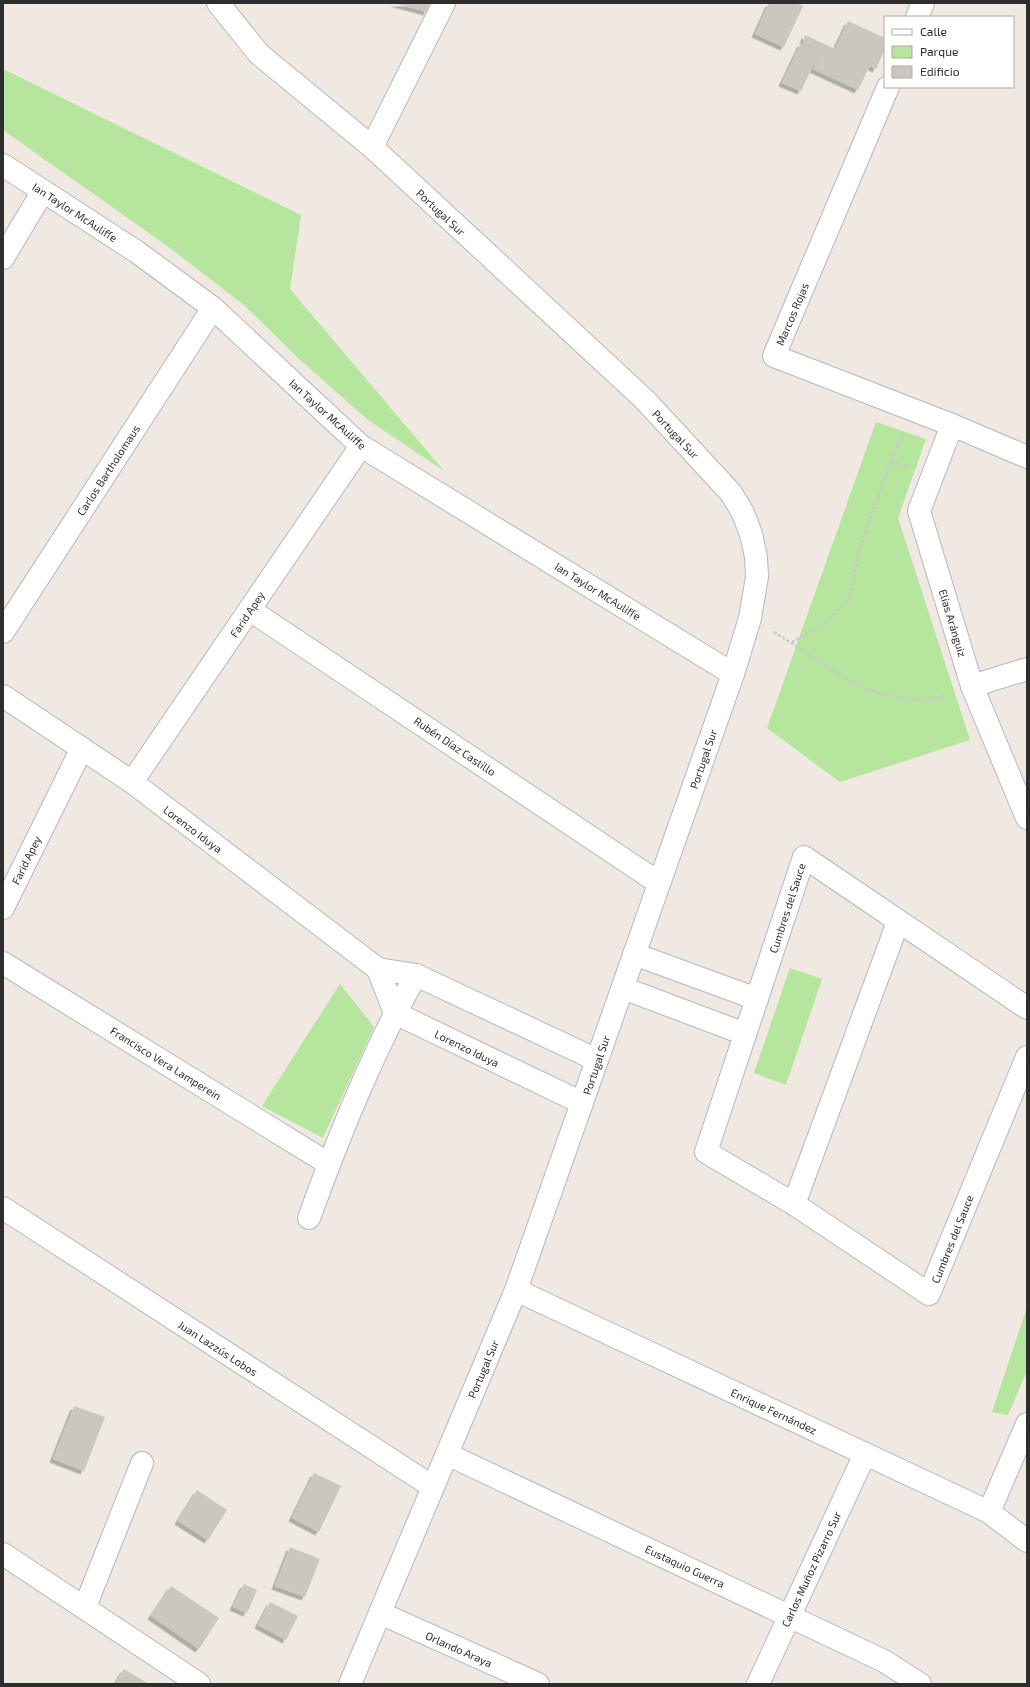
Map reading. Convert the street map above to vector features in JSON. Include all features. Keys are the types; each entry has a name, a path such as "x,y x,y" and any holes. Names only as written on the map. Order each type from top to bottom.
{"street":[{"name":"Portugal Sur","path":"218,3 259,54 372,148 645,400 731,494 743,514 751,534 756,557 757,577 750,618 733,674 516,1290 350,1684"},
{"path":"372,148 444,3"},
{"path":"917,16 923,3"},
{"name":"Marcos Rojas","path":"888,88 774,356 952,425 1027,457"},
{"name":"Ian Taylor McAuliffe","path":"3,165 137,252 213,308 361,446 733,674"},
{"path":"3,258 43,191"},
{"name":"Carlos Bartholomaus","path":"3,632 213,308"},
{"name":"Elías Aránguiz","path":"952,425 919,511 972,686 1027,818"},
{"name":"Farid Apey","path":"132,782 361,446"},
{"name":"Rubén Díaz Castillo","path":"250,610 659,883"},
{"path":"972,686 1027,669"},
{"name":"Lorenzo Iduya","path":"3,696 132,782 378,969 416,975 597,1060"},
{"name":"Farid Apey","path":"3,908 82,748"},
{"name":"Cumbres del Sauce","path":"1027,1008 804,857 706,1152 794,1204 930,1294 1027,1057"},
{"path":"794,1204 898,922"},
{"path":"634,954 757,999"},
{"name":"Francisco Vera Lamperein","path":"3,963 329,1164"},
{"path":"378,969 394,1013"},
{"path":"309,1218 329,1164 394,1013 416,975"},
{"path":"623,988 745,1034"},
{"name":"Lorenzo Iduya","path":"394,1013 582,1103"},
{"name":"Juan Lazzús Lobos","path":"3,1208 433,1488"},
{"name":"Enrique Fernández","path":"516,1290 989,1512 1027,1541"},
{"path":"989,1512 1027,1424"},
{"name":"Eustaquio Guerra","path":"447,1454 789,1615 884,1662 920,1684"},
{"name":"Carlos Muñoz Pizarro Sur","path":"758,1684 865,1454"},
{"path":"85,1607 142,1463"},
{"path":"3,1554 199,1684"},
{"name":"Orlando Araya","path":"380,1613 538,1684"}],"path":[{"path":"792,642 824,624 850,597 860,550 891,462 934,472"},
{"path":"750,618 792,642 862,688 900,698 924,700 939,698 972,686"}],"green space":[{"path":"3,69 301,215 290,289 444,471 368,420 299,359 244,305 170,248 3,130"},
{"path":"876,422 926,439 898,518 970,740 840,782 767,728"},
{"path":"790,968 822,979 786,1085 754,1073"},
{"path":"340,984 374,1027 323,1138 262,1106"},
{"path":"1027,1307 1027,1371 1008,1415 992,1412"}],"building":[{"path":"394,3 429,3 427,12"},
{"path":"769,3 796,3 803,6 784,47 755,34"},
{"path":"848,21 884,38 884,51 876,69 870,66 858,90 813,69 821,51 803,42 805,35 835,49"},
{"path":"801,43 820,51 801,91 782,83"},
{"path":"74,1406 105,1417 84,1471 53,1459"},
{"path":"314,1473 341,1486 319,1532 292,1518"},
{"path":"197,1490 227,1510 208,1540 178,1521"},
{"path":"290,1547 320,1559 305,1597 275,1586"},
{"path":"244,1584 257,1590 247,1613 233,1607"},
{"path":"171,1586 219,1618 199,1649 151,1616"},
{"path":"270,1602 298,1616 286,1640 258,1625"},
{"path":"124,1669 149,1684 115,1684"}]}
